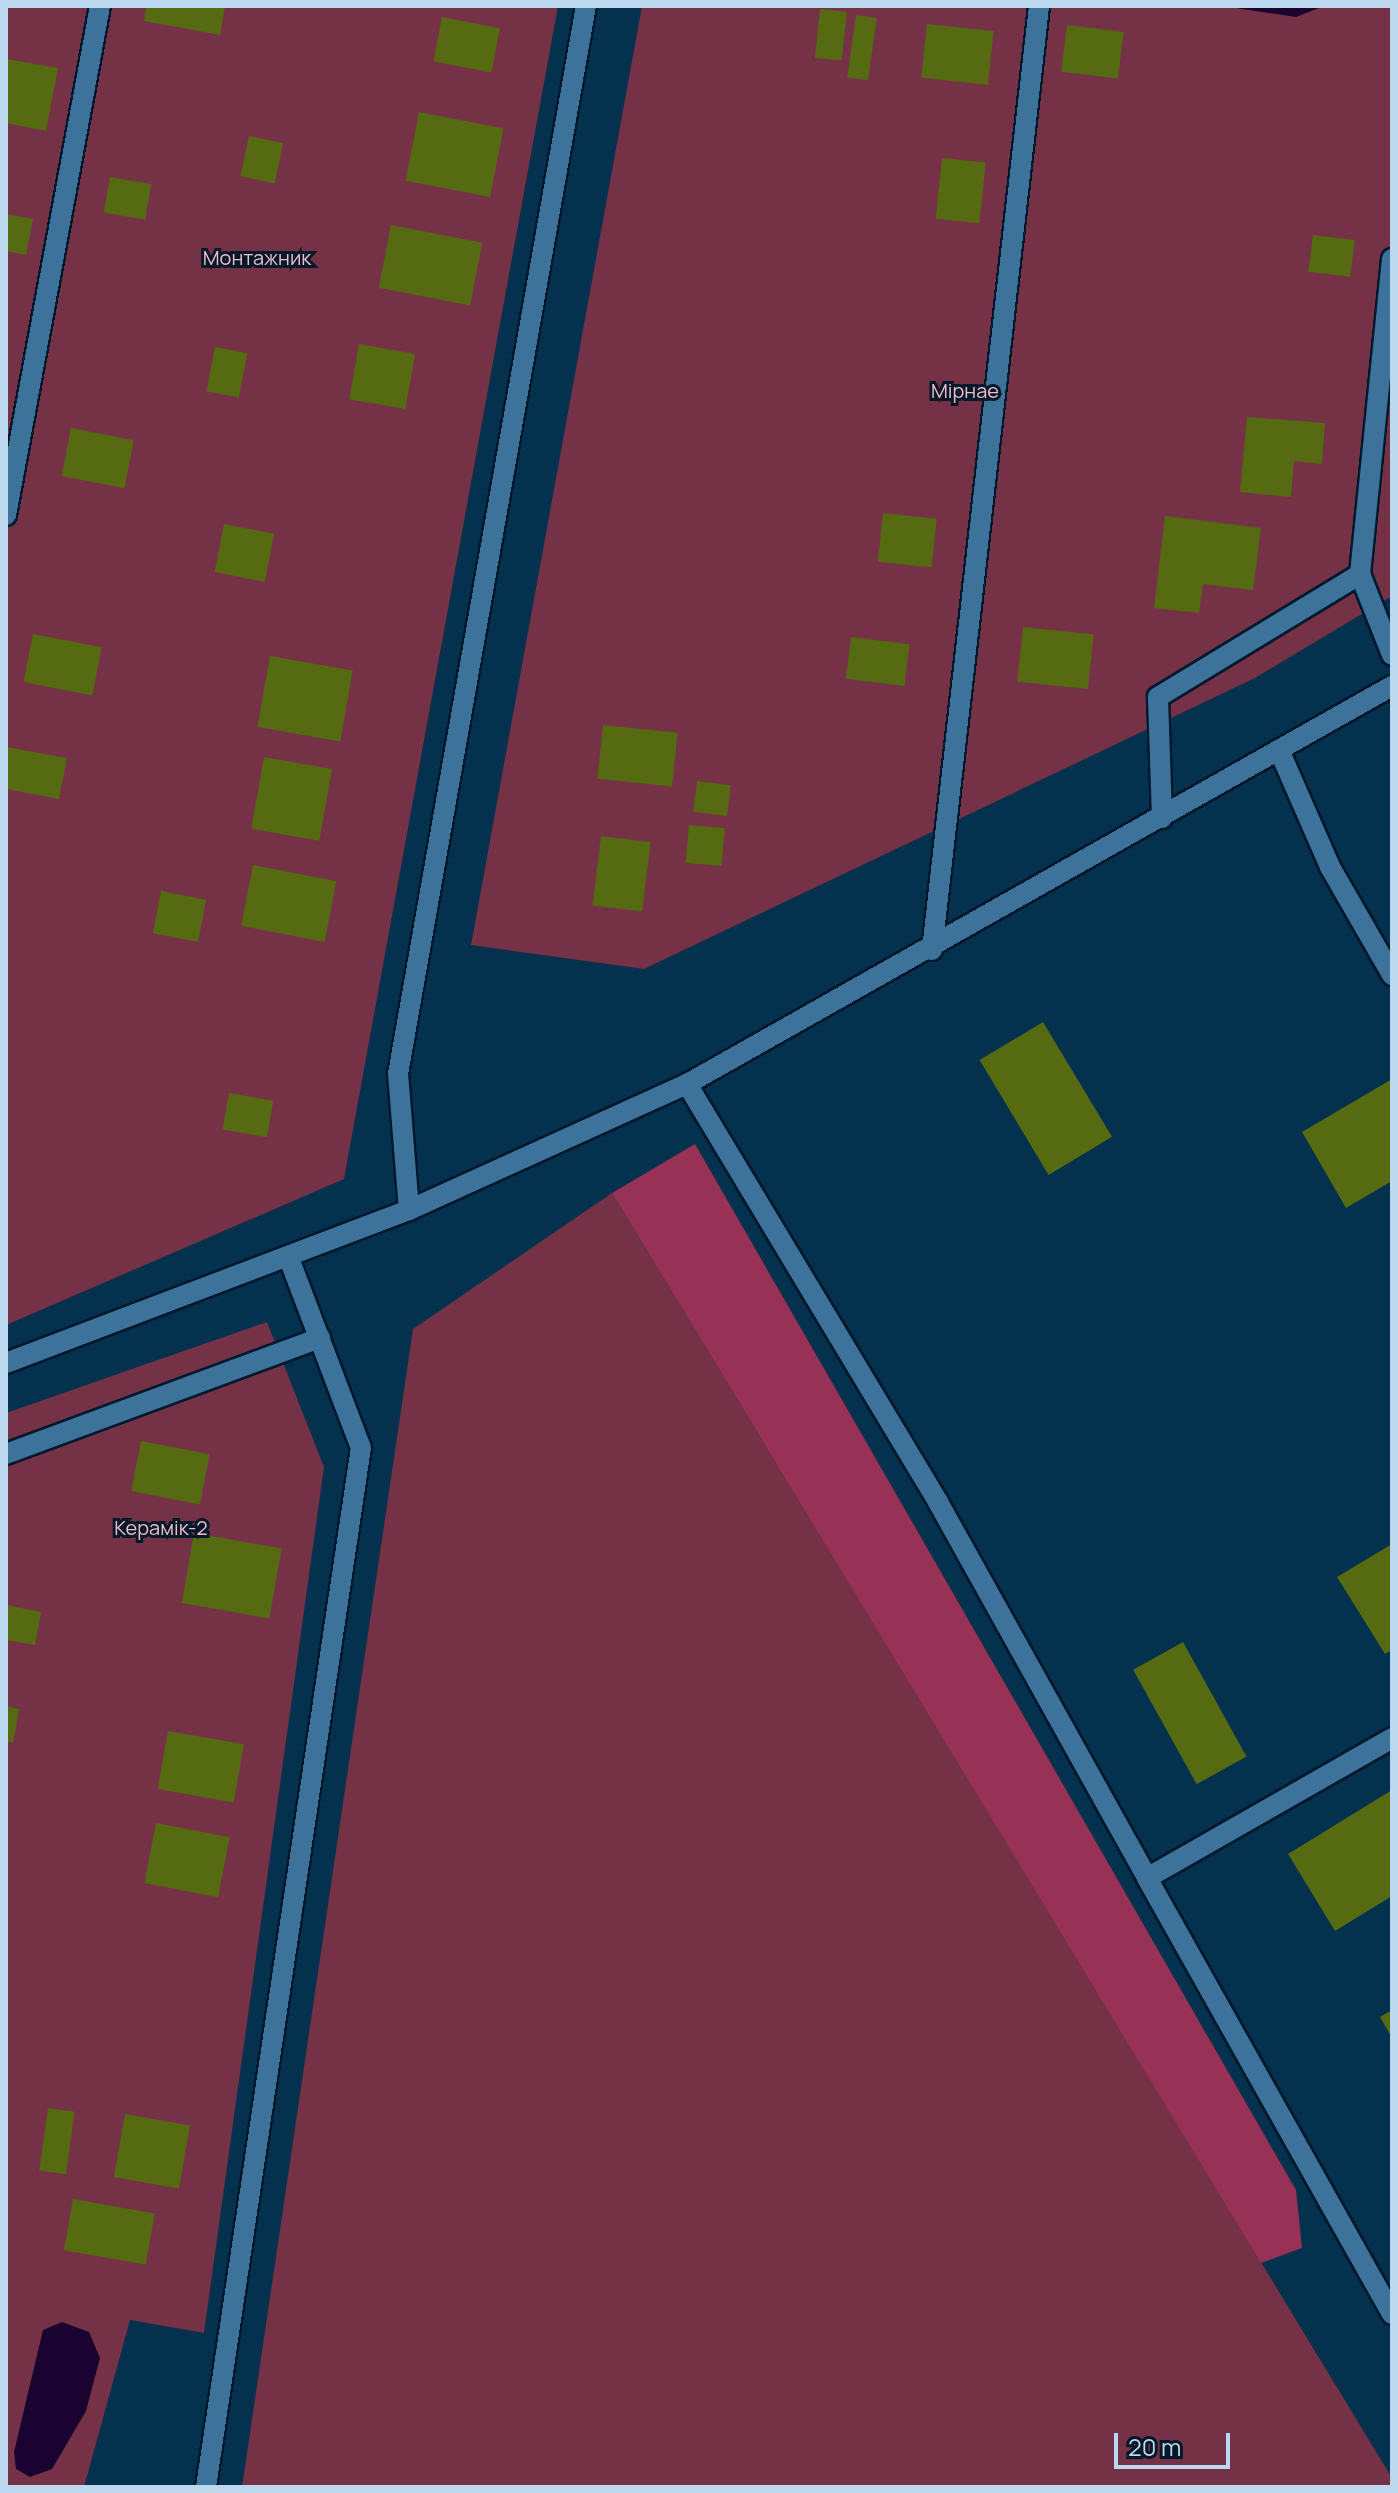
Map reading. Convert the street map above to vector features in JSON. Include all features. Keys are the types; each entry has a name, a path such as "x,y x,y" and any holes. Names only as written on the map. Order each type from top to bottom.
{"street":[{"path":"6,515 100,6"},
{"path":"409,1210 398,1074 586,6"},
{"path":"932,950 1039,6"},
{"path":"1392,259 1360,574 1392,655"},
{"path":"1162,818 1158,697 1360,574"},
{"path":"6,1363 409,1210 687,1084 932,950 1392,686"},
{"path":"1279,750 1330,867 1392,975"},
{"path":"687,1084 938,1502 1392,2314"},
{"path":"206,2487 361,1448 289,1258"},
{"path":"6,1454 320,1338"},
{"path":"1147,1878 1392,1738"}],"green space":[{"name":"Монтажник","path":"6,6 558,6 344,1179 6,1325"},
{"name":"Мірнае","path":"642,6 1392,6 1392,596 1255,678 644,969 471,945"},
{"path":"612,1193 1392,2478 1392,2487 242,2487 413,1329"},
{"name":"Керамік-2","path":"267,1322 324,1467 204,2333 130,2320 84,2487 6,2487 6,1413"}],"shaded area":[{"path":"1223,6 1324,6 1296,17"},
{"path":"695,1144 1296,2190 1302,2248 1261,2263 612,1193"},
{"path":"62,2322 89,2332 100,2358 86,2411 52,2469 30,2477 16,2469 14,2452 43,2330"}],"building":[{"path":"146,6 225,6 220,35 144,21"},
{"path":"820,9 847,12 842,61 815,58"},
{"path":"856,15 877,18 868,80 847,77"},
{"path":"442,17 500,28 491,72 433,61"},
{"path":"927,24 994,31 988,85 921,78"},
{"path":"1067,25 1124,32 1118,79 1061,72"},
{"path":"6,59 58,68 46,131 6,123"},
{"path":"419,112 503,128 490,197 406,181"},
{"path":"249,136 283,143 275,183 240,176"},
{"path":"942,158 986,163 979,223 936,219"},
{"path":"110,177 151,184 145,220 104,212"},
{"path":"6,214 33,219 26,255 6,251"},
{"path":"391,225 482,243 470,306 379,288"},
{"path":"1313,235 1355,240 1350,277 1308,272"},
{"path":"359,344 415,354 405,409 349,399"},
{"path":"215,347 247,353 239,397 206,391"},
{"path":"1247,417 1325,423 1322,464 1294,461 1291,497 1240,492"},
{"path":"71,428 134,440 124,488 62,476"},
{"path":"883,513 937,519 932,567 878,562"},
{"path":"1165,516 1261,528 1253,590 1203,584 1199,613 1154,608"},
{"path":"224,524 274,534 265,582 215,572"},
{"path":"1023,627 1094,634 1088,689 1017,682"},
{"path":"33,634 102,647 92,695 24,682"},
{"path":"851,637 910,644 904,686 846,679"},
{"path":"270,656 353,671 340,741 257,727"},
{"path":"603,725 678,733 672,787 597,779"},
{"path":"6,747 67,758 59,799 6,789"},
{"path":"264,757 332,769 319,841 251,829"},
{"path":"697,781 731,785 727,816 693,812"},
{"path":"689,825 725,828 722,866 686,863"},
{"path":"601,836 651,842 642,912 592,905"},
{"path":"253,865 336,881 325,942 241,926"},
{"path":"161,891 206,900 198,942 153,933"},
{"path":"1043,1022 1112,1137 1049,1175 980,1060"},
{"path":"1392,1079 1392,1181 1346,1208 1302,1132"},
{"path":"229,1093 273,1101 267,1137 223,1129"},
{"path":"141,1441 210,1454 200,1504 131,1491"},
{"path":"194,1533 282,1548 269,1618 182,1603"},
{"path":"1392,1544 1392,1650 1385,1654 1337,1577"},
{"path":"6,1605 41,1612 35,1645 6,1640"},
{"path":"1183,1642 1247,1757 1197,1784 1133,1670"},
{"path":"6,1706 19,1709 13,1743 6,1741"},
{"path":"168,1731 244,1744 234,1802 158,1789"},
{"path":"1392,1790 1392,1896 1335,1931 1288,1854"},
{"path":"156,1823 230,1837 218,1897 144,1883"},
{"path":"1392,2010 1392,2038 1380,2017"},
{"path":"48,2108 75,2112 66,2174 39,2170"},
{"path":"125,2114 190,2125 179,2188 114,2177"},
{"path":"73,2199 155,2213 146,2265 64,2250"}]}
